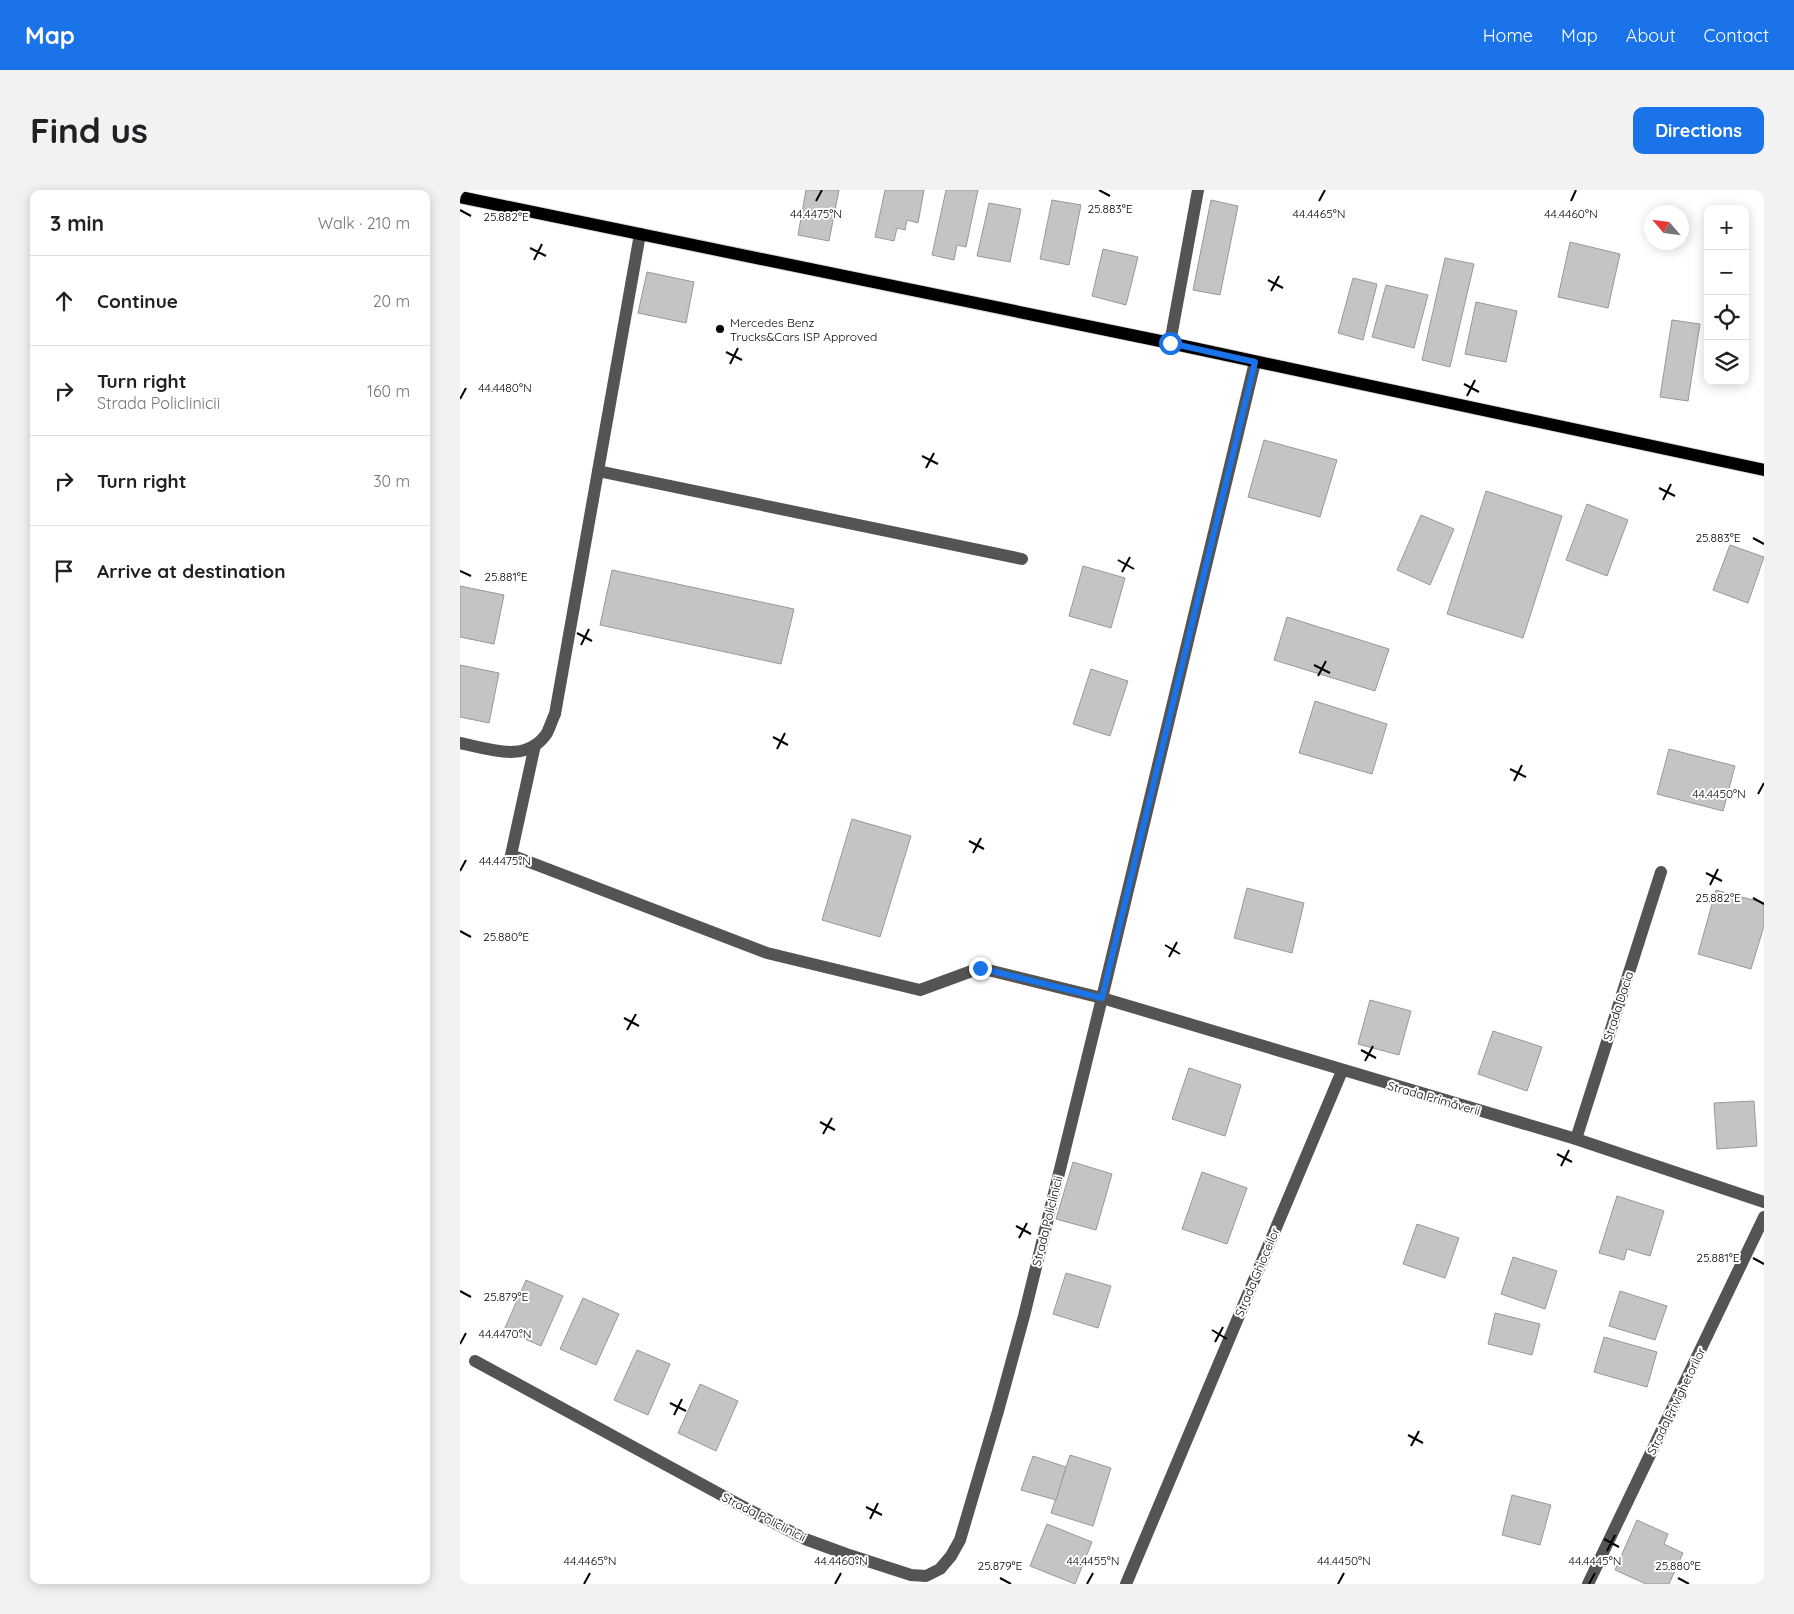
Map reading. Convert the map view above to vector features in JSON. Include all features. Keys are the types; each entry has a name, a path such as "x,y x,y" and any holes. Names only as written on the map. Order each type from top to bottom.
{"main road":[{"path":"460,197 1170,343 1764,470"}],"street":[{"path":"1170,343 1198,190"},
{"path":"460,744 509,753 521,752 535,745 547,733 554,714 640,234"},
{"name":"Strada Policlinicii","path":"475,1361 805,1539 911,1575 926,1576 940,1569 951,1556 960,1540 1024,1316 1255,362"},
{"path":"598,471 1022,559"},
{"name":"Strada Primăverii","path":"535,745 511,855 767,953 920,990 980,968 1102,998 1342,1071 1576,1139 1764,1202"},
{"name":"Strada Dacia","path":"1576,1139 1661,872"},
{"name":"Strada Ghioceilor","path":"1126,1584 1342,1071"},
{"name":"Strada Privighetorilor","path":"1588,1584 1764,1217"}],"building":[{"path":"806,190 839,190 829,241 798,235"},
{"path":"885,190 924,190 918,223 907,220 905,230 897,228 894,241 875,237"},
{"path":"946,190 978,190 966,247 957,245 954,260 932,255"},
{"path":"1052,200 1081,205 1069,265 1040,259"},
{"path":"1211,200 1238,206 1220,295 1193,290"},
{"path":"989,203 1021,209 1010,262 977,256"},
{"path":"1570,242 1620,254 1608,308 1558,297"},
{"path":"1103,249 1138,257 1126,305 1092,296"},
{"path":"1445,258 1474,264 1450,367 1422,360"},
{"path":"647,272 694,282 686,323 638,313"},
{"path":"1353,278 1377,284 1363,340 1338,333"},
{"path":"1386,285 1428,295 1414,348 1372,337"},
{"path":"1476,302 1517,311 1506,362 1465,354"},
{"path":"1672,320 1700,324 1688,401 1660,397"},
{"path":"1264,440 1337,460 1320,517 1248,497"},
{"path":"1486,491 1562,516 1523,638 1447,614"},
{"path":"1587,504 1628,520 1607,576 1566,560"},
{"path":"1421,515 1454,529 1430,585 1397,570"},
{"path":"1730,545 1764,557 1748,603 1713,590"},
{"path":"1083,566 1125,578 1111,628 1069,616"},
{"path":"612,570 794,609 781,664 600,625"},
{"path":"460,586 504,595 494,644 460,637"},
{"path":"1287,617 1389,649 1375,691 1274,660"},
{"path":"460,665 499,673 489,723 460,717"},
{"path":"1091,669 1128,681 1110,736 1073,724"},
{"path":"1315,701 1387,724 1372,774 1299,753"},
{"path":"1669,749 1735,766 1723,811 1657,794"},
{"path":"852,819 911,836 880,937 822,920"},
{"path":"1247,888 1304,903 1292,953 1234,938"},
{"path":"1716,890 1764,903 1764,926 1751,969 1698,954"},
{"path":"1370,1000 1411,1011 1399,1055 1358,1044"},
{"path":"1493,1031 1542,1047 1527,1091 1478,1074"},
{"path":"1189,1068 1241,1085 1225,1136 1172,1119"},
{"path":"1754,1101 1757,1146 1717,1149 1714,1103"},
{"path":"1073,1162 1112,1174 1096,1230 1056,1219"},
{"path":"1202,1172 1247,1188 1227,1244 1182,1229"},
{"path":"1617,1196 1664,1211 1650,1256 1627,1249 1624,1260 1599,1253"},
{"path":"1417,1224 1459,1238 1445,1278 1403,1264"},
{"path":"1513,1257 1557,1271 1545,1309 1501,1294"},
{"path":"1066,1273 1111,1286 1098,1328 1053,1314"},
{"path":"526,1280 563,1296 541,1346 504,1330"},
{"path":"1620,1291 1667,1306 1655,1340 1609,1326"},
{"path":"583,1298 619,1314 596,1365 560,1349"},
{"path":"1495,1313 1540,1324 1532,1355 1488,1344"},
{"path":"1604,1337 1657,1352 1647,1387 1594,1372"},
{"path":"637,1350 670,1364 648,1415 614,1400"},
{"path":"700,1384 738,1401 716,1451 678,1433"},
{"path":"1070,1455 1111,1468 1093,1526 1051,1513"},
{"path":"1033,1456 1066,1467 1056,1500 1021,1490"},
{"path":"1512,1495 1551,1505 1540,1545 1502,1535"},
{"path":"1637,1520 1668,1534 1664,1544 1683,1553 1669,1584 1646,1584 1615,1570"},
{"path":"1047,1524 1092,1542 1075,1584 1030,1566"}],"place":[{"name":"Mercedes Benz Trucks&Cars ISP Approved","path":"720,329"}],"route":[{"path":"980,968 1102,998 1255,362 1170,343"}]}
